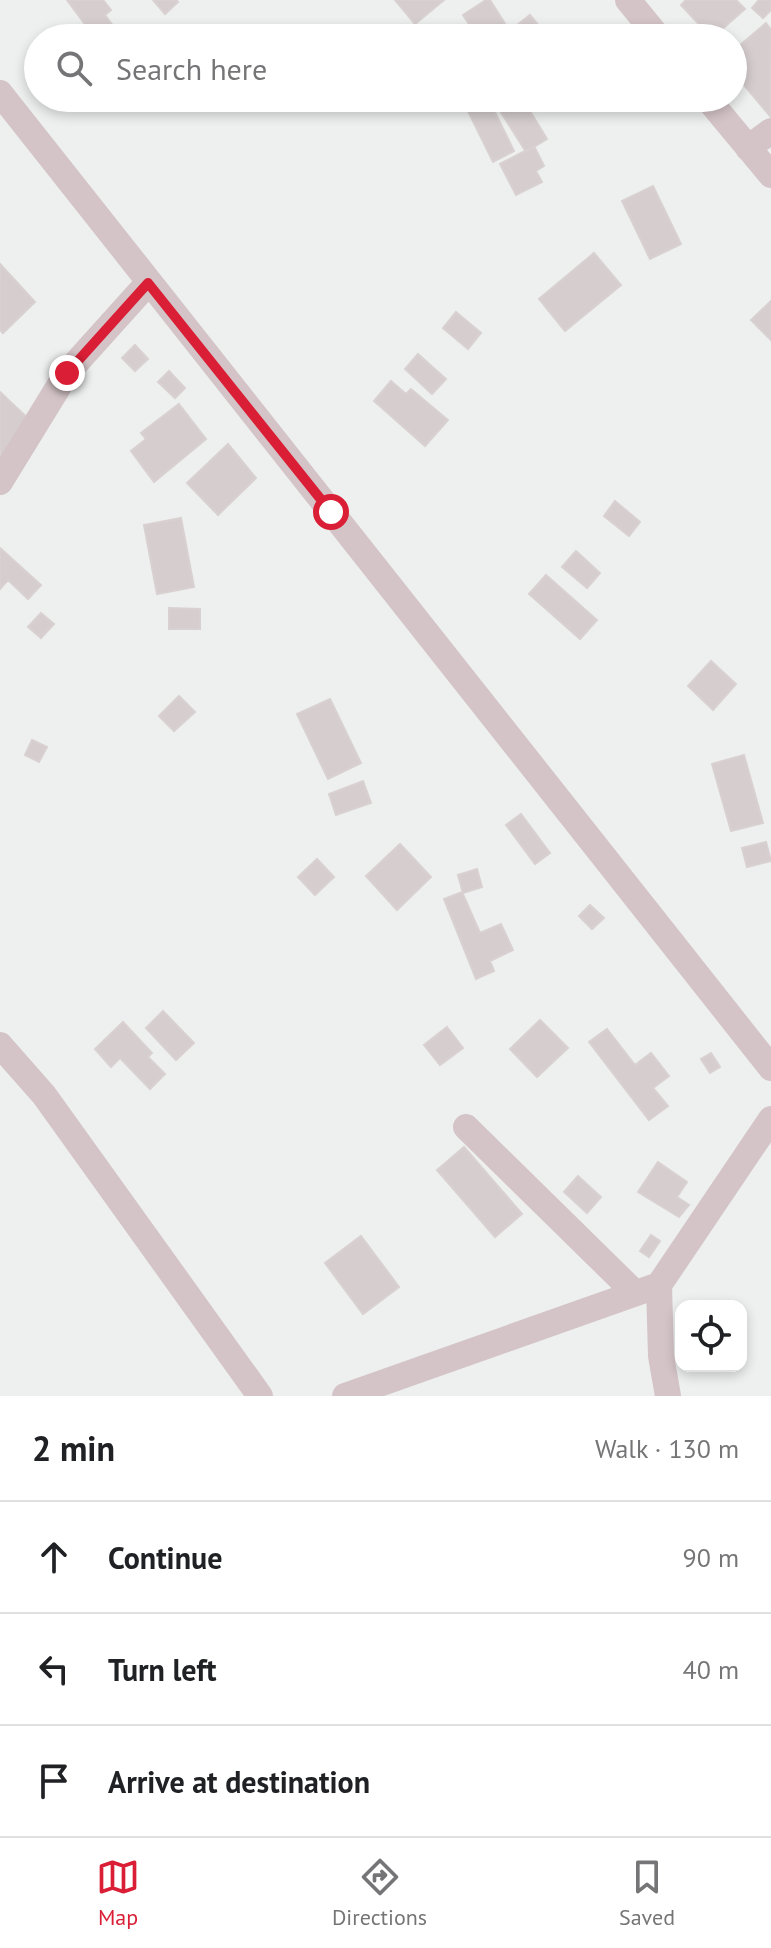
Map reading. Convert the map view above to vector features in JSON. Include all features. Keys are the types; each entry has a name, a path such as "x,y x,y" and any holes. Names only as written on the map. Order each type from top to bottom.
{"street":[{"path":"628,0 648,24"},
{"path":"0,93 771,1068"},
{"path":"718,112 771,175"},
{"path":"748,148 771,131"},
{"path":"0,482 67,373 148,283"},
{"path":"0,1045 44,1095 260,1396"},
{"path":"668,1396 661,1356 659,1285 771,1119"},
{"path":"466,1127 633,1291"},
{"path":"345,1396 633,1291 659,1285"}],"building":[{"path":"67,0 103,0 111,10 105,15 112,24 85,24"},
{"path":"153,0 176,0 178,2 165,14"},
{"path":"395,0 444,0 415,24"},
{"path":"490,0 505,24 469,24 463,15"},
{"path":"686,0 736,0 745,9 728,24 699,24 681,5"},
{"path":"759,0 771,0 771,10 763,18 752,8"},
{"path":"530,15 538,24 519,24"},
{"path":"766,23 771,30 770,116 747,89 747,39"},
{"path":"468,112 495,112 514,151 493,162"},
{"path":"501,112 531,112 547,139 526,152"},
{"path":"534,146 544,166 536,171 542,182 516,195 500,164"},
{"path":"653,186 681,244 650,259 622,201"},
{"path":"594,253 621,285 565,331 539,299"},
{"path":"0,264 35,302 3,333 0,330"},
{"path":"771,301 771,340 751,320"},
{"path":"456,312 481,333 468,349 443,328"},
{"path":"135,345 148,359 135,371 122,358"},
{"path":"418,354 446,379 432,394 405,369"},
{"path":"169,371 185,388 175,398 158,382"},
{"path":"391,381 406,394 411,389 448,420 425,446 374,401"},
{"path":"0,392 33,423 0,458"},
{"path":"179,404 206,439 154,482 131,451 146,439 141,433"},
{"path":"228,444 256,478 218,515 187,483"},
{"path":"615,501 640,522 629,536 604,516"},
{"path":"181,518 194,587 157,594 144,525"},
{"path":"0,548 41,585 28,599 8,580 0,589"},
{"path":"576,551 600,573 587,588 562,567"},
{"path":"546,575 597,620 580,639 529,594"},
{"path":"169,608 200,609 200,629 169,629"},
{"path":"41,613 54,624 41,638 28,627"},
{"path":"711,661 736,684 713,710 688,686"},
{"path":"179,696 195,712 174,731 159,716"},
{"path":"330,699 361,763 328,779 297,714"},
{"path":"32,740 47,747 39,762 25,755"},
{"path":"744,755 763,823 731,831 712,764"},
{"path":"363,781 371,803 336,815 329,794"},
{"path":"521,814 550,853 535,864 506,825"},
{"path":"766,842 771,861 747,867 742,848"},
{"path":"400,844 431,877 397,910 366,876"},
{"path":"317,859 334,877 315,895 298,877"},
{"path":"477,869 482,887 463,893 458,875"},
{"path":"462,892 480,933 501,924 513,950 490,961 494,971 476,979 444,899"},
{"path":"590,905 604,918 592,929 579,916"},
{"path":"163,1011 194,1043 176,1060 146,1028"},
{"path":"540,1020 568,1048 537,1077 510,1049"},
{"path":"123,1022 152,1053 148,1057 165,1074 150,1089 120,1058 111,1067 95,1049"},
{"path":"447,1027 463,1048 440,1065 424,1045"},
{"path":"607,1029 635,1065 651,1053 669,1076 653,1088 668,1106 649,1120 589,1042"},
{"path":"711,1053 720,1067 710,1073 701,1059"},
{"path":"464,1147 522,1214 495,1237 437,1170"},
{"path":"658,1162 687,1182 677,1197 689,1205 679,1217 638,1192"},
{"path":"578,1176 601,1197 587,1213 564,1192"},
{"path":"651,1235 660,1241 649,1257 640,1251"},
{"path":"361,1236 399,1287 363,1314 325,1263"}],"route":[{"path":"67,373 148,283 331,512"}]}
